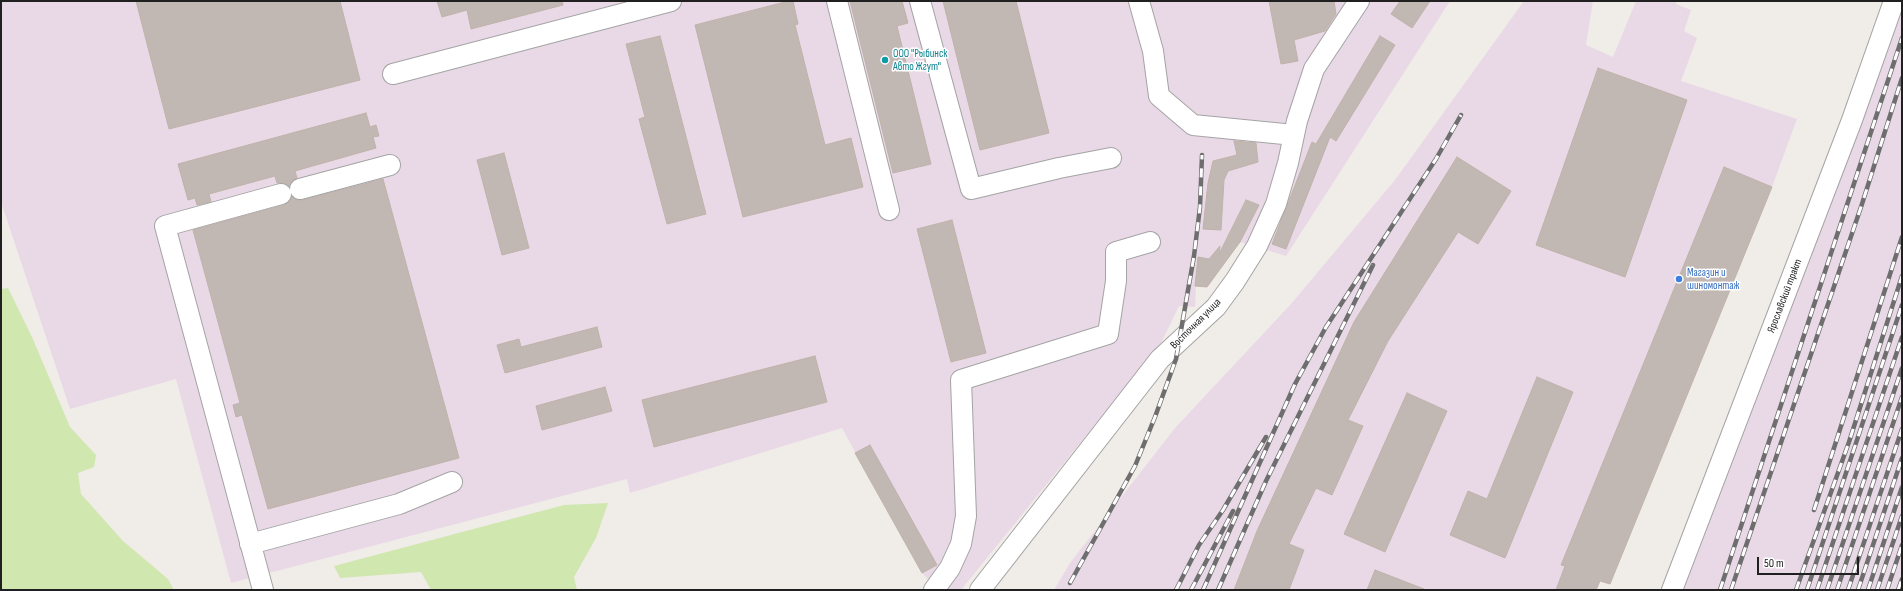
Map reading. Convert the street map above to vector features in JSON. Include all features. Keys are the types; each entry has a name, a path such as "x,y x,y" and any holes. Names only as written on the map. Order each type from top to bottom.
{"street":[{"path":"393,74 671,1"},
{"path":"837,1 889,210"},
{"path":"920,1 971,189 1060,168 1111,158"},
{"path":"1139,1 1153,51 1160,96 1193,125 1294,135"},
{"name":"Восточная улица","path":"980,590 1160,359 1216,307 1235,281 1257,246 1276,204 1288,164 1294,135 1314,69 1359,1"},
{"name":"Ярославский тракт","path":"1672,590 1847,135 1894,1"},
{"path":"300,189 390,165"},
{"path":"263,590 165,226 281,194"},
{"path":"934,590 950,568 961,544 966,516 961,380 1108,334 1116,281 1116,252 1150,242"},
{"path":"250,544 399,504 452,482"}],"shaded area":[{"path":"1,1 1450,1 1286,256 1240,242 1207,287 1196,286 1195,307 1179,306 1161,343 961,590 938,590 922,573 842,428 630,493 627,479 231,583 176,379 70,409 1,202"},
{"path":"1524,1 1593,1 1586,45 1613,57 1636,1 1676,1 1676,4 1691,10 1684,31 1697,38 1681,81 1797,119 1772,187 1609,584 1600,581 1596,590 1054,590 1070,563 1175,428 1291,304 1395,180"},
{"path":"1902,1 1902,590 1681,590"}],"green space":[{"path":"8,288 32,337 70,427 96,455 94,467 78,473 81,494 123,541 168,579 174,590 1,590 1,289"},
{"path":"608,503 596,538 574,577 577,590 431,590 421,572 340,578 334,566 564,505"}],"building":[{"path":"136,1 340,1 360,80 169,129"},
{"path":"437,1 562,1 563,5 471,29 467,10 442,17"},
{"path":"793,1 798,24 795,25 825,145 851,138 863,187 743,217 695,25"},
{"name":"ООО \"Рыбинск Авто Жгут\"","path":"850,1 902,1 908,23 897,26 931,164 893,173"},
{"path":"943,1 1016,1 1049,133 980,150"},
{"path":"1269,1 1334,1 1336,14 1325,31 1294,40 1298,61 1281,64"},
{"path":"1400,1 1430,1 1412,28 1391,14"},
{"path":"660,36 706,214 667,224 639,119 645,117 626,44"},
{"path":"1380,36 1395,45 1336,141 1330,137 1286,249 1272,244 1312,142 1316,144"},
{"path":"1598,68 1687,100 1625,277 1536,245"},
{"path":"366,113 370,127 376,125 379,136 373,137 376,148 295,171 297,178 292,181 289,186 284,183 277,183 275,176 209,194 211,202 197,205 195,198 188,200 178,164"},
{"path":"1234,141 1256,143 1258,162 1228,171 1224,180 1221,230 1203,229 1208,183 1213,161 1237,155"},
{"path":"504,153 529,248 502,255 477,160"},
{"path":"1457,157 1511,191 1478,244 1458,232 1388,341 1348,420 1363,426 1332,495 1316,488 1289,544 1304,550 1289,590 1234,590 1257,531 1354,322"},
{"path":"1724,167 1772,187 1610,584 1600,581 1596,590 1556,590 1565,566 1561,565"},
{"path":"383,179 459,458 268,509 242,415 236,417 233,405 240,403 193,230 284,205 289,202 292,197 297,200 303,200"},
{"path":"1246,200 1259,205 1240,242 1207,287 1195,286 1198,257 1209,259 1220,246 1219,254"},
{"path":"952,220 986,353 951,362 917,229"},
{"path":"597,327 602,347 505,373 497,345 519,339 521,347"},
{"path":"815,356 827,402 654,447 642,400"},
{"path":"1537,377 1573,392 1505,558 1450,535 1468,491 1487,499"},
{"path":"605,387 612,411 542,430 536,406"},
{"path":"1407,393 1447,411 1385,552 1344,534"},
{"path":"870,445 937,565 922,573 855,453"},
{"path":"1375,570 1424,589 1367,590"}],"railway":[{"path":"1720,590 1902,38"},
{"path":"1731,590 1862,204 1902,78"},
{"path":"1203,590 1295,384 1326,327 1436,159 1461,115"},
{"path":"1070,583 1135,466 1176,359 1194,256 1200,207 1202,155"},
{"path":"1814,510 1902,237"},
{"path":"1218,590 1266,481 1373,265"},
{"path":"1796,590 1849,442 1902,276"},
{"path":"1807,590 1902,305"},
{"path":"1817,590 1902,337"},
{"path":"1827,590 1902,368"},
{"path":"1837,590 1902,397"},
{"path":"1848,590 1902,429"},
{"path":"1176,590 1199,545 1223,510 1266,437"},
{"path":"1858,590 1902,458"},
{"path":"1868,590 1902,487"},
{"path":"1191,590 1233,511"},
{"path":"1877,590 1902,516"},
{"path":"1887,590 1902,545"},
{"path":"1898,590 1902,579"}],"place":[{"name":"ООО \"Рыбинск Авто Жгут\"","path":"885,60"},
{"name":"Магазин и шиномонтаж","path":"1679,279"}]}
